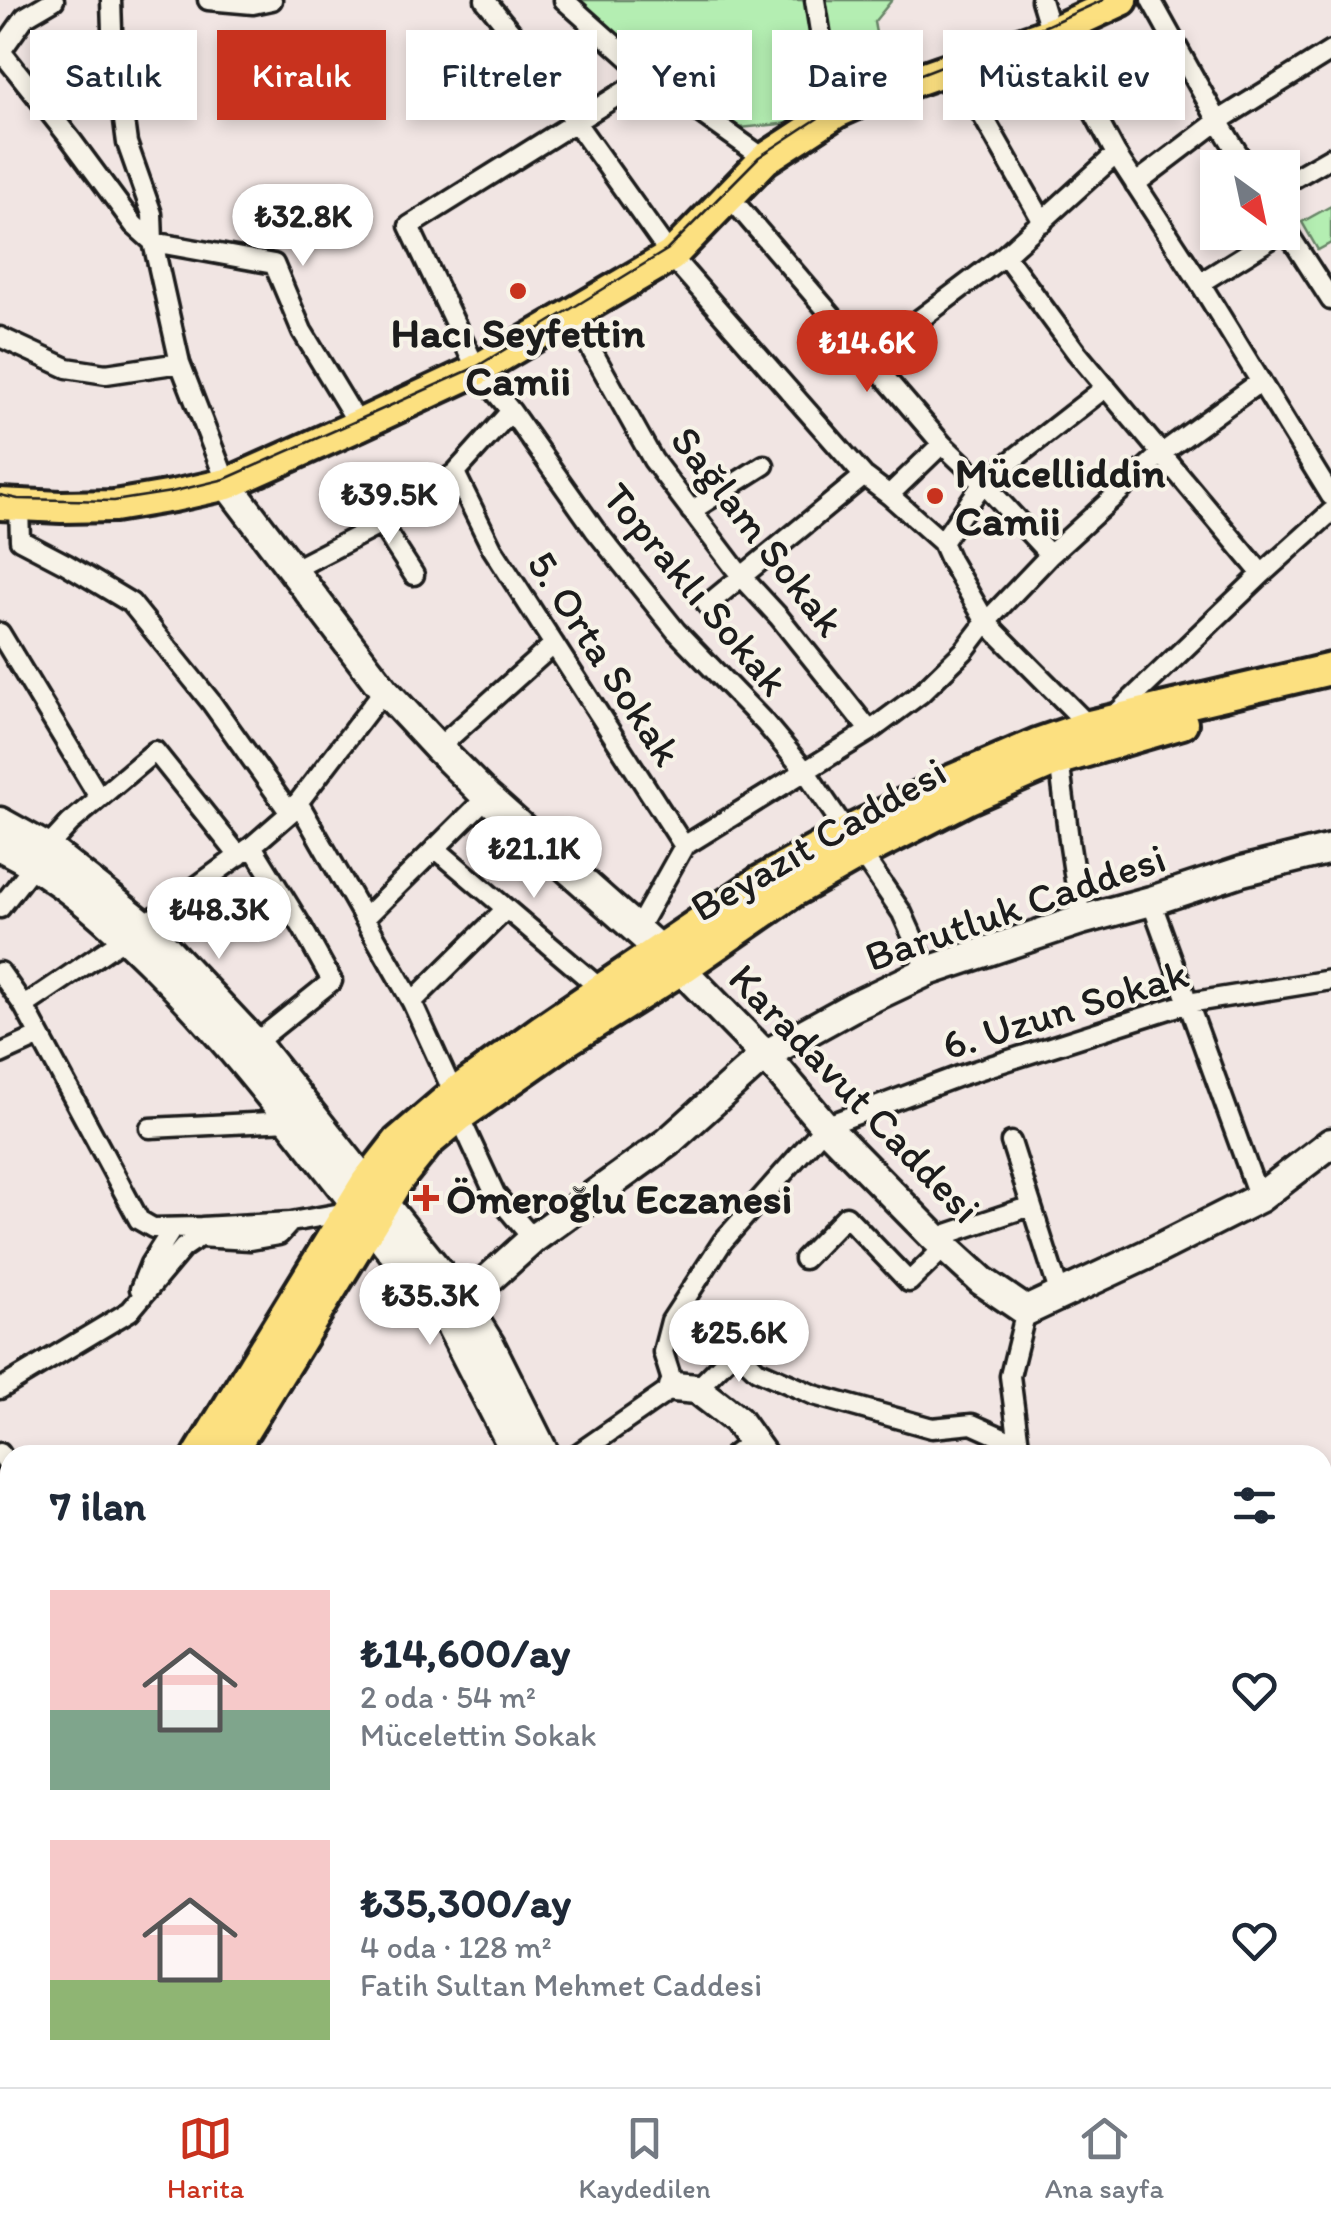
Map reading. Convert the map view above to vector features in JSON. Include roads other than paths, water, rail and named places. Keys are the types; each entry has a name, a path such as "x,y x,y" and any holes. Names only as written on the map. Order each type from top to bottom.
{"main road":[{"path":"1057,30 1122,0"},
{"path":"10,505 114,506 227,484 477,370 671,256 765,160 825,120"},
{"name":"Karadavut Caddesi","path":"227,484 384,690 438,748 487,797 672,959 765,1055 825,1126 940,1242 982,1282 1026,1311"},
{"name":"Beyazıt Caddesi","path":"854,843 946,784 1037,744 1100,723 1331,669"},
{"name":"Beyazıt Caddesi","path":"364,1205 398,1142 569,1039 672,959 761,881 1059,759 1160,729 1331,687"},
{"path":"0,822 41,856 66,886 135,931 255,1042 451,1326 512,1445"},
{"path":"0,846 41,856"},
{"name":"Barutluk Caddesi","path":"463,1302 532,1239 668,1142 765,1055 852,1008 928,971 1081,920 1242,871 1331,849"},
{"path":"135,931 364,1205 463,1302 490,1345 541,1445"},
{"name":"Beyazıt Caddesi","path":"456,1105 602,990 672,959"},
{"path":"1026,1311 1259,1198 1331,1144"},
{"path":"206,1445 364,1205"},
{"path":"234,1445 364,1205"},
{"path":"686,1388 737,1420 747,1445"}],"street":[{"path":"54,0 24,17 0,51 134,226 153,242 274,264 302,331 359,425"},
{"path":"110,0 126,143 152,214 153,242 180,362 227,484"},
{"path":"208,0 253,4 272,0"},
{"path":"486,0 671,256 864,476 942,542 986,622 1100,723 1331,512"},
{"path":"564,0 617,47"},
{"path":"815,0 820,30"},
{"path":"1041,0 1050,30"},
{"path":"1151,0 1236,150"},
{"path":"1135,184 1218,121 1331,50"},
{"path":"576,123 617,97"},
{"path":"710,120 765,160"},
{"path":"984,120 1042,222"},
{"path":"1098,120 1331,496"},
{"name":"Topraklı Sokak","path":"576,123 409,226 477,370 511,411 595,530 676,631 765,723 806,772 902,914 928,971"},
{"path":"867,359 1005,254 1116,154"},
{"path":"1300,175 1331,157"},
{"path":"729,196 942,444 1050,555"},
{"path":"1200,284 1251,250"},
{"path":"1297,250 1331,300"},
{"path":"1005,254 1077,352 1262,574"},
{"name":"Sağlam Sokak","path":"572,315 653,460 741,576 870,731"},
{"path":"0,337 67,368 86,372 106,374 180,362"},
{"path":"638,928 684,846 870,731 920,694 964,652 986,622 1050,555 1162,452 1261,381"},
{"path":"942,542 983,483 1106,387"},
{"path":"292,570 381,524 455,474 511,411"},
{"path":"889,495 942,444"},
{"path":"691,511 764,465"},
{"name":"5. Orta Sokak","path":"455,474 492,548 684,846"},
{"path":"707,605 864,476"},
{"path":"10,505 20,540 132,603 294,807 365,918 412,1002 496,1194 532,1239"},
{"path":"381,524 414,575"},
{"path":"0,633 8,667 99,797"},
{"path":"438,748 554,644"},
{"path":"24,1006 246,851 294,807 384,690"},
{"path":"0,908 41,856 99,797 155,751 246,851 332,980 255,1042"},
{"path":"1059,759 1081,920"},
{"path":"365,918 487,797"},
{"path":"435,848 602,990"},
{"path":"1150,901 1259,1198"},
{"path":"412,1002 506,909"},
{"path":"0,972 24,1006 139,1220 154,1228 291,1222 364,1205"},
{"name":"6. Uzun Sokak","path":"825,1126 960,1076 1188,1003 1331,980"},
{"path":"0,1054 40,1036"},
{"path":"150,1128 290,1121"},
{"path":"686,1388 663,1352 672,1321 722,1241 825,1126"},
{"path":"1011,1142 1060,1295"},
{"path":"804,1259 846,1216 909,1282 940,1242 1031,1206"},
{"path":"0,1389 130,1311 183,1248 199,1238 250,1240 279,1235 291,1222"},
{"path":"130,1311 150,1264 172,1228"},
{"path":"1023,1445 1010,1376 1026,1311"},
{"path":"592,1445 686,1388 736,1350 757,1370 814,1396 932,1428 972,1424 1014,1445"}],"tram line":[{"path":"0,495 18,499 114,501 171,492 225,479 356,421 476,367 667,250 759,157 835,107 1103,0"}],"place":[{"name":"Hacı Seyfettin Camii","path":"518,291"},
{"name":"Mücelliddin Camii","path":"935,496"},
{"name":"Ömeroğlu Eczanesi","path":"426,1198"}]}
